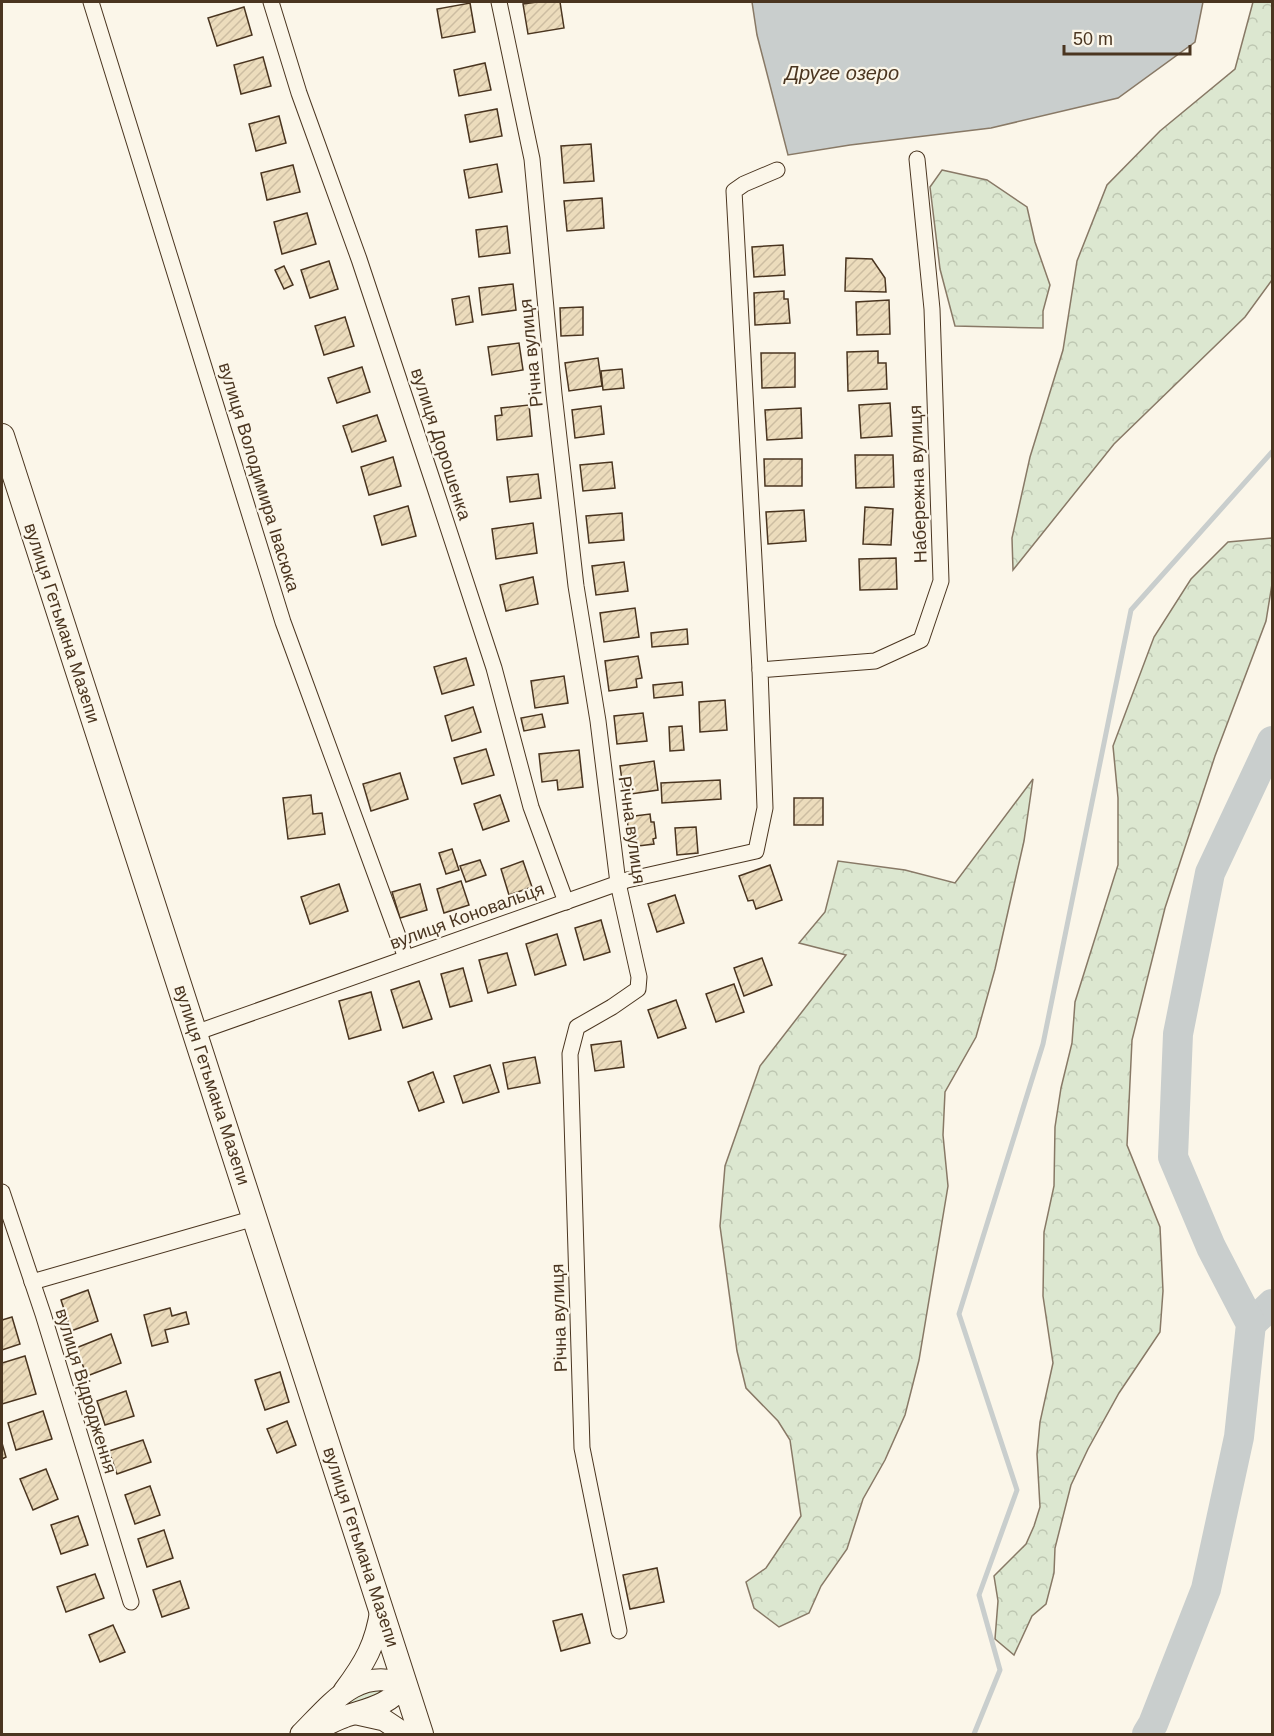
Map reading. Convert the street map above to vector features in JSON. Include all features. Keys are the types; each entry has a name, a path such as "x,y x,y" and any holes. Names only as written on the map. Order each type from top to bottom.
{"main road":[{"name":"вулиця Гетьмана Мазепи","path":"2,436 421,1734"},
{"path":"301,1734 343,1692 368,1656 375,1641 381,1608"},
{"path":"310,1734 337,1720 386,1702 405,1685 394,1680 374,1679 343,1692"},
{"path":"357,1713 384,1720 405,1734"}],"street":[{"name":"вулиця Володимира Івасюка","path":"91,2 284,622 406,958"},
{"name":"вулиця Дорошенка","path":"271,2 299,93 359,259 439,499 494,668 531,807 566,902"},
{"name":"Річна вулиця","path":"499,2 532,159 554,394 576,586 598,721 618,883 639,977 638,989 577,1027 570,1054 582,1448 619,1631"},
{"name":"Набережна вулиця","path":"760,670 875,661 921,640 941,581 932,309 917,159"},
{"path":"760,670 734,191 744,184 777,170"},
{"name":"вулиця Коновальця","path":"195,1033 618,883 756,851 765,808 760,670"},
{"name":"вулиця Відродження","path":"2,1192 131,1602"},
{"path":"32,1282 255,1218"}],"green space":[{"path":"1253,2 1272,2 1272,280 1245,317 1114,444 1013,570 1012,538 1030,457 1063,350 1077,261 1107,185 1160,131 1235,69"},
{"path":"942,170 987,180 1027,207 1035,242 1050,285 1043,311 1043,328 955,326 940,269 930,187"},
{"path":"1272,538 1272,584 1266,621 1215,756 1165,908 1132,1040 1127,1145 1160,1227 1163,1291 1160,1332 1119,1393 1071,1485 1055,1548 1054,1573 1046,1604 1032,1616 1014,1655 995,1639 998,1601 994,1576 1026,1544 1040,1507 1037,1454 1040,1422 1053,1363 1043,1296 1044,1232 1054,1186 1055,1127 1061,1088 1072,1043 1075,1002 1118,865 1118,798 1113,746 1154,637 1191,579 1228,542"},
{"path":"1033,779 1024,841 995,969 976,1037 945,1092 943,1135 948,1186 919,1360 905,1415 885,1460 863,1499 847,1549 821,1586 809,1613 779,1627 754,1608 746,1582 766,1568 801,1516 790,1440 778,1421 746,1388 737,1351 720,1226 725,1166 760,1066 846,955 799,943 825,912 838,861 905,870 955,883"},
{"path":"390,1688 366,1701 338,1706 359,1691"}],"water":[{"name":"Друге озеро","path":"752,2 1203,2 1195,42 1118,98 991,128 788,155 757,35"}],"building":[{"path":"560,2 564,28 528,34 523,4"},
{"path":"470,3 475,32 442,38 437,9"},
{"path":"244,7 252,35 217,46 208,18"},
{"path":"263,57 271,86 241,94 234,65"},
{"path":"485,63 491,90 459,96 454,70"},
{"path":"497,109 502,136 470,142 465,115"},
{"path":"279,116 286,143 256,151 249,124"},
{"path":"591,144 594,181 564,183 561,146"},
{"path":"497,164 502,192 469,198 464,170"},
{"path":"293,165 300,192 267,200 261,173"},
{"path":"602,198 604,228 567,231 564,201"},
{"path":"307,213 316,244 282,254 274,222"},
{"path":"507,226 510,253 479,257 476,230"},
{"path":"783,245 785,275 754,277 752,247"},
{"path":"846,258 872,259 885,278 886,292 845,291"},
{"path":"329,261 338,289 310,298 301,270"},
{"path":"284,266 293,285 284,289 275,270"},
{"path":"513,284 516,310 482,315 479,288"},
{"path":"784,291 784,299 788,299 790,323 755,325 754,293"},
{"path":"469,296 473,322 456,325 452,299"},
{"path":"889,300 890,334 857,335 856,302"},
{"path":"583,307 583,335 561,336 560,308"},
{"path":"345,317 354,346 324,355 315,326"},
{"path":"519,343 523,370 492,375 488,347"},
{"path":"878,351 878,363 886,363 887,389 848,391 847,352"},
{"path":"761,353 795,353 795,387 762,388"},
{"path":"598,358 602,386 569,391 565,363"},
{"path":"362,367 370,392 337,403 328,378"},
{"path":"622,369 624,388 603,390 601,371"},
{"path":"890,403 892,436 861,438 859,405"},
{"path":"529,405 532,436 497,440 495,416 502,415 501,408"},
{"path":"601,406 604,434 575,438 572,410"},
{"path":"801,408 802,438 767,440 765,410"},
{"path":"377,415 386,441 352,452 343,426"},
{"path":"855,455 893,455 894,487 856,488"},
{"path":"393,457 401,486 369,495 361,467"},
{"path":"764,459 802,459 802,486 765,486"},
{"path":"612,462 615,488 583,491 580,465"},
{"path":"538,474 541,498 510,502 507,477"},
{"path":"408,506 416,536 382,545 374,516"},
{"path":"865,507 893,509 891,545 863,544"},
{"path":"804,510 806,541 768,544 766,512"},
{"path":"622,513 624,540 589,543 586,516"},
{"path":"533,523 537,553 496,559 492,529"},
{"path":"896,558 897,589 860,590 859,559"},
{"path":"624,562 628,591 596,595 592,566"},
{"path":"533,577 538,604 506,611 500,585"},
{"path":"635,608 639,637 604,642 600,613"},
{"path":"687,629 688,644 652,647 651,633"},
{"path":"638,656 642,678 636,679 637,687 609,691 605,661"},
{"path":"466,658 474,685 442,694 434,667"},
{"path":"564,676 568,703 535,708 531,681"},
{"path":"682,682 683,695 654,698 653,685"},
{"path":"725,700 727,730 700,732 699,702"},
{"path":"473,707 481,732 452,741 445,716"},
{"path":"643,713 647,741 617,744 614,716"},
{"path":"542,714 545,727 524,731 521,718"},
{"path":"682,726 684,750 670,751 669,727"},
{"path":"486,749 494,775 462,784 454,758"},
{"path":"579,750 583,787 558,790 557,780 542,782 539,754"},
{"path":"654,761 658,790 624,795 620,766"},
{"path":"400,773 408,799 371,811 363,784"},
{"path":"720,780 721,799 662,803 661,783"},
{"path":"311,795 313,814 322,813 325,834 288,839 283,798"},
{"path":"500,795 509,821 483,830 474,804"},
{"path":"794,798 823,798 823,825 794,825"},
{"path":"650,814 651,822 654,822 656,838 653,839 654,844 630,847 627,817"},
{"path":"696,827 698,853 677,855 675,828"},
{"path":"452,849 459,870 446,874 439,853"},
{"path":"480,860 486,875 466,882 460,866"},
{"path":"523,861 532,887 509,895 501,869"},
{"path":"770,865 782,900 756,909 753,900 748,901 739,876"},
{"path":"461,881 469,905 444,913 437,889"},
{"path":"339,884 348,911 310,924 301,897"},
{"path":"420,884 427,910 400,918 392,892"},
{"path":"675,895 684,923 657,932 648,904"},
{"path":"601,920 610,952 584,960 575,928"},
{"path":"557,934 566,965 535,975 526,944"},
{"path":"507,953 516,985 488,993 479,960"},
{"path":"762,958 772,985 744,996 734,968"},
{"path":"463,968 472,1001 450,1007 441,974"},
{"path":"419,981 432,1019 403,1028 391,990"},
{"path":"734,984 744,1012 716,1022 706,994"},
{"path":"371,992 381,1030 349,1039 339,1001"},
{"path":"676,1000 686,1028 658,1038 648,1010"},
{"path":"621,1041 624,1067 595,1071 591,1045"},
{"path":"535,1057 540,1083 508,1089 503,1063"},
{"path":"490,1065 499,1092 463,1103 454,1076"},
{"path":"433,1072 444,1102 419,1111 408,1082"},
{"path":"88,1290 98,1321 71,1331 61,1300"},
{"path":"170,1308 172,1316 186,1312 189,1324 165,1330 168,1342 152,1346 144,1315"},
{"path":"12,1317 20,1344 2,1350 2,1320"},
{"path":"111,1334 121,1363 87,1376 76,1348"},
{"path":"25,1356 36,1394 2,1404 2,1363"},
{"path":"280,1372 289,1402 265,1410 255,1380"},
{"path":"126,1391 134,1416 105,1425 97,1401"},
{"path":"43,1411 52,1439 16,1450 8,1423"},
{"path":"287,1421 296,1445 277,1453 267,1429"},
{"path":"143,1440 151,1462 117,1474 109,1451"},
{"path":"2,1443 6,1457 2,1459"},
{"path":"46,1469 58,1499 33,1510 20,1479"},
{"path":"150,1486 160,1515 135,1524 125,1495"},
{"path":"78,1516 88,1545 61,1554 51,1525"},
{"path":"164,1530 173,1558 147,1567 138,1539"},
{"path":"657,1568 664,1602 630,1609 623,1575"},
{"path":"95,1574 104,1598 66,1612 57,1587"},
{"path":"180,1581 189,1608 162,1617 153,1590"},
{"path":"582,1614 590,1643 561,1651 553,1621"},
{"path":"113,1625 125,1652 100,1662 89,1635"}],"waterway":[{"path":"974,1734 1000,1670 979,1595 1017,1490 959,1314 1043,1044 1131,610 1272,452"},
{"path":"1147,1734 1206,1589 1239,1437 1251,1324 1211,1247 1173,1157 1178,1034 1210,873 1272,741"},
{"path":"1251,1324 1272,1304"}]}
